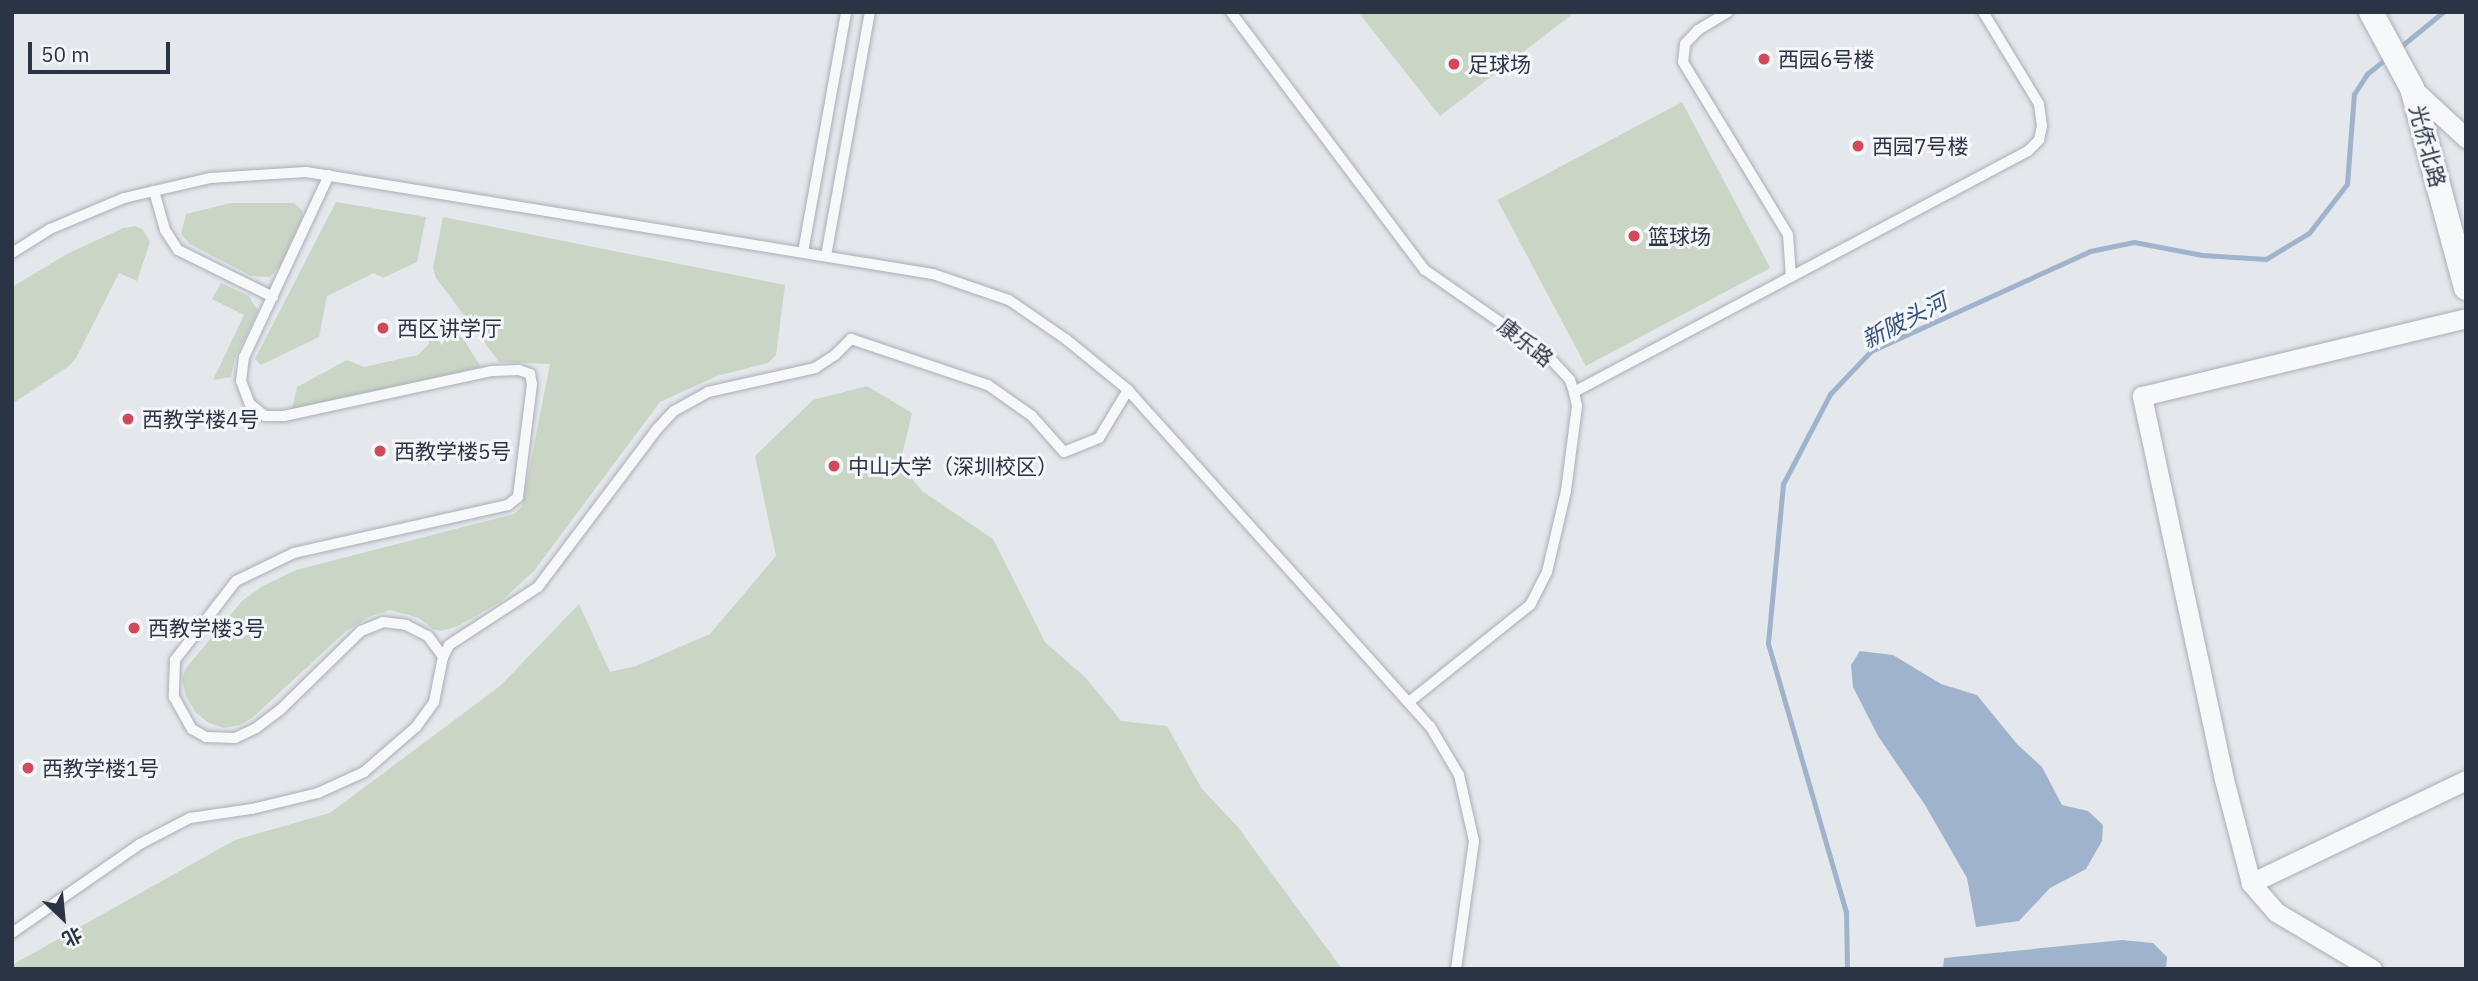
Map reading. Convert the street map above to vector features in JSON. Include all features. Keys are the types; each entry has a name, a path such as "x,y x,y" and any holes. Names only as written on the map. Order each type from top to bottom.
{"street":[{"name":"光侨北路","path":"2371,12 2412,88 2466,288"},
{"path":"2412,88 2466,138"},
{"path":"2372,969 2276,912 2252,883 2224,779 2142,396 2466,318"},
{"path":"2252,883 2466,780"}],"lane":[{"path":"803,252 846,12"},
{"path":"826,256 870,12"},
{"name":"康乐路","path":"1231,12 1424,270 1546,354 1570,380 1574,392"},
{"path":"1728,12 1698,30 1685,44 1683,62 1788,235 1791,276"},
{"path":"1409,702 1530,605 1547,572 1566,491 1577,406 1574,392 2028,151 2039,140 2042,126 2039,104 1983,12"},
{"path":"12,253 50,229 124,198 210,178 306,172 933,274 1009,300 1067,340 1128,390 1430,726 1459,775 1474,841 1456,969"},
{"path":"329,175 244,357 241,381 250,404 265,416 284,416 492,371 519,370 530,374 532,384 518,497 508,505 294,553 236,581 175,660 174,697 192,729 206,737 235,738 256,728 280,710 361,631 383,622 406,625 428,636 443,657"},
{"path":"154,191 165,230 178,250 273,297"},
{"path":"12,933 140,844 190,818 253,809 318,793 364,772 416,727 434,702 443,657 449,645 464,632 510,607 538,587 657,429 674,411 708,392 815,368 835,355 851,339 988,385 1032,416 1064,452 1099,438 1128,390"}],"green space":[{"name":"足球场","path":"1358,12 1575,12 1440,116"},
{"name":"篮球场","path":"1682,102 1770,268 1586,366 1497,200"},
{"path":"336,202 426,217 417,262 383,278 374,273 327,296 319,337 261,365 255,359"},
{"path":"231,203 294,203 302,210 303,215 281,265 270,277 251,276 190,244 181,234 186,214"},
{"path":"443,217 785,285 776,355 768,363 717,376 660,402 534,571 500,602 458,626 441,631 433,629 419,618 390,610 369,617 346,631 252,718 240,725 224,728 209,723 196,713 186,696 182,679 186,668 242,601 261,587 296,570 514,514 522,506 550,364 499,362 436,278 433,268"},
{"path":"136,226 143,230 150,242 137,281 119,273 76,358 69,366 12,404 12,287 67,254 123,228"},
{"path":"221,283 249,296 258,311 235,358 231,377 213,380 244,315 212,299"},
{"path":"449,334 462,337 481,367 292,409 297,387 347,360 364,367 418,355 429,344 429,336"},
{"path":"867,386 912,413 900,464 922,491 993,539 1045,642 1086,678 1121,721 1167,726 1202,789 1237,826 1342,969 12,969 12,965 235,840 330,813 500,686 579,604 610,672 636,666 710,634 776,556 755,456 813,400"}],"water":[{"path":"1860,651 1893,655 1941,684 1977,695 2017,744 2042,767 2062,805 2088,811 2103,825 2102,841 2086,869 2050,888 2019,921 1976,927 1967,878 1925,805 1878,736 1853,687 1851,665"},
{"path":"2122,940 2153,943 2167,957 2166,969 1943,969 1944,958"}],"waterway":[{"name":"新陂头河","path":"2399,48 2443,12"},
{"name":"新陂头河","path":"1847,969 1846,912 1768,643 1783,484 1830,394 1871,351 2090,251 2134,242 2202,255 2266,259 2309,233 2347,184 2354,94 2367,74 2389,56"}],"place":[{"name":"西园6号楼","path":"1764,59"},
{"name":"足球场","path":"1454,64"},
{"name":"西园7号楼","path":"1858,146"},
{"name":"篮球场","path":"1634,236"},
{"name":"西区讲学厅","path":"383,328"},
{"name":"西教学楼4号","path":"128,419"},
{"name":"西教学楼5号","path":"380,451"},
{"name":"中山大学（深圳校区）","path":"834,466"},
{"name":"西教学楼3号","path":"134,628"},
{"name":"西教学楼1号","path":"28,768"}]}
